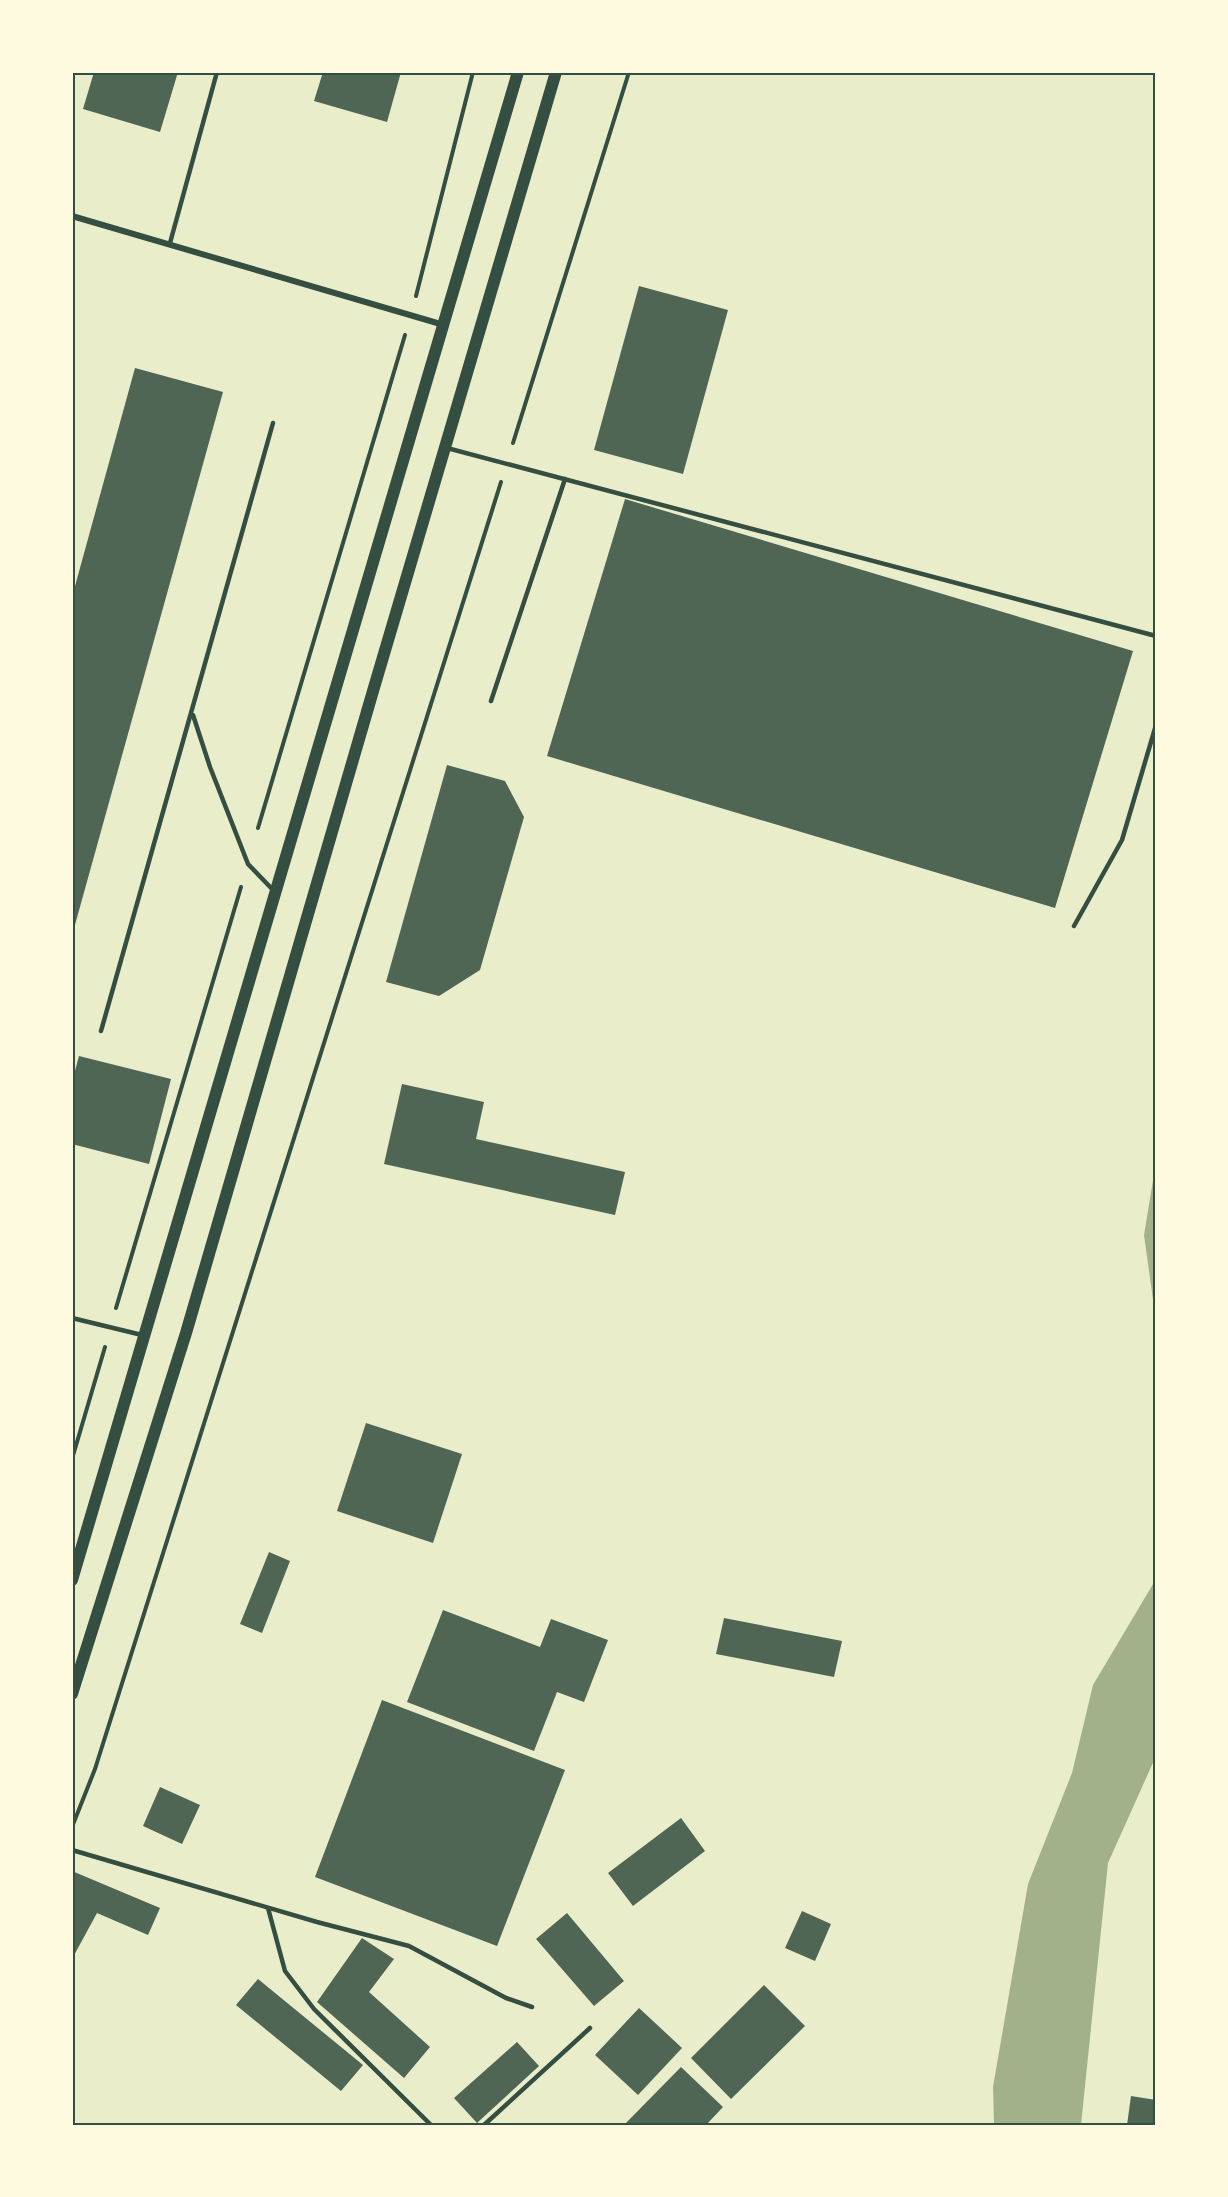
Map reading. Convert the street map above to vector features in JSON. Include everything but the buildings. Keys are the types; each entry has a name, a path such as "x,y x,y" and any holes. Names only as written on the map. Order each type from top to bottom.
{"main road":[{"path":"72,1580 518,72"},
{"path":"72,1694 186,1333 556,72"}],"street":[{"path":"72,216 444,325"}],"lane":[{"path":"170,243 217,72"},
{"path":"72,342 72,350"},
{"path":"101,1030 273,423"},
{"path":"445,447 1156,636"},
{"path":"491,701 565,479"},
{"path":"192,713 210,767 248,864 275,892"},
{"path":"1074,926 1122,840 1156,725"},
{"path":"72,1318 144,1336"},
{"path":"72,1850 268,1908 409,1946 506,1998 532,2007"},
{"path":"268,1908 285,1971 314,2008 431,2125"},
{"path":"483,2125 590,2028"}],"path":[{"path":"72,1459 411,315 473,72"},
{"path":"72,1827 95,1769 630,72"}],"shaded area":[{"path":"1156,1162 1156,1321 1144,1235"},
{"path":"1156,1579 1156,1756 1108,1863 1081,2125 994,2125 993,2087 1028,1884 1072,1773 1093,1685"}]}
